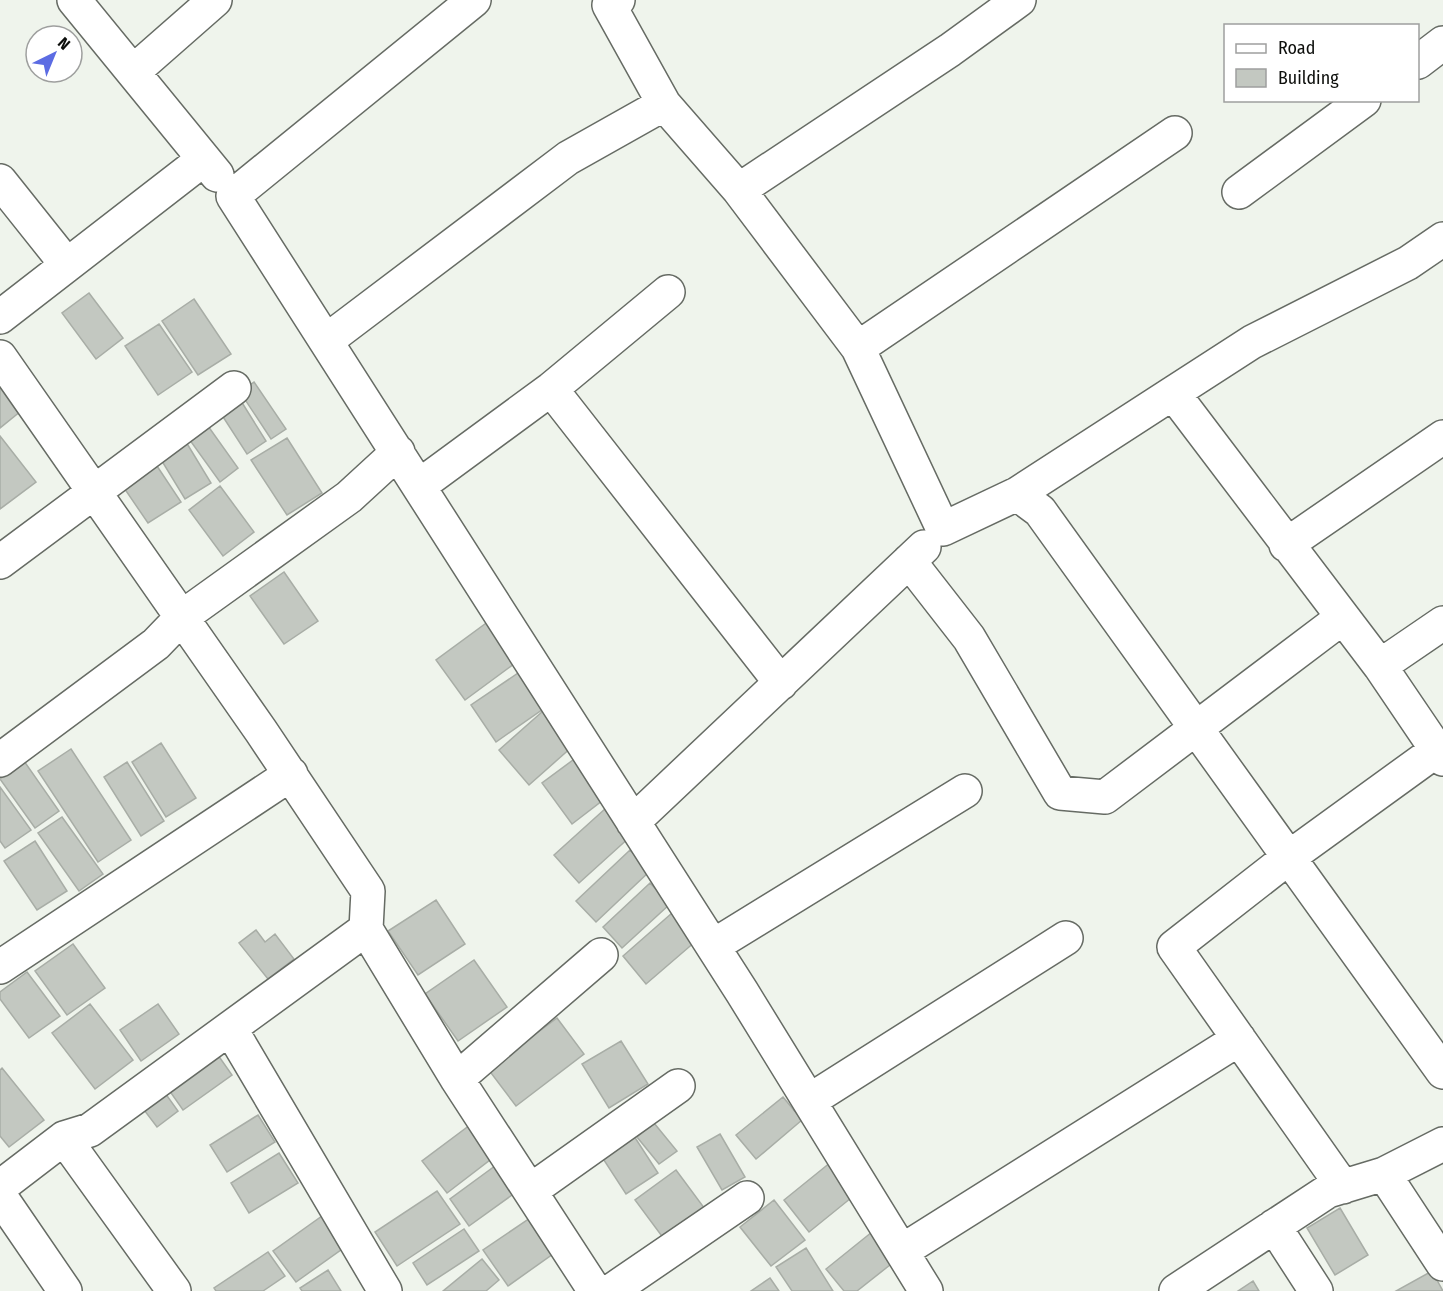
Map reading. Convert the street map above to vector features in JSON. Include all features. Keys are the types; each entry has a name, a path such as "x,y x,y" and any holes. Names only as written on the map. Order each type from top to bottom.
{"street":[{"path":"74,0 233,196 713,946 926,1291"},
{"path":"133,72 215,0"},
{"path":"233,196 474,0"},
{"path":"739,190 950,50 1019,0"},
{"path":"611,2 664,104 739,190 858,348 943,529"},
{"path":"1419,61 1443,43"},
{"path":"1239,192 1361,102"},
{"path":"326,341 568,158 664,104"},
{"path":"858,348 1175,133"},
{"path":"0,317 204,159"},
{"path":"0,181 67,264"},
{"path":"633,822 943,529 1017,494 1252,342 1408,263 1443,239"},
{"path":"419,486 550,388 668,292"},
{"path":"0,357 291,774 368,891 366,929 457,1079 595,1291"},
{"path":"0,562 234,388"},
{"path":"550,388 781,683"},
{"path":"1173,393 1380,666 1440,755 1288,858 1174,947 1343,1187"},
{"path":"1286,545 1443,438"},
{"path":"0,760 156,644 182,617 349,497 398,452"},
{"path":"1017,494 1040,511 1443,1072"},
{"path":"909,561 969,638 1060,793 1105,797 1342,618"},
{"path":"1380,666 1443,623"},
{"path":"0,967 291,774"},
{"path":"713,946 965,791"},
{"path":"0,1187 64,1138 90,1130 366,929"},
{"path":"809,1101 1066,938"},
{"path":"457,1079 601,955"},
{"path":"230,1028 385,1291"},
{"path":"902,1251 1239,1039"},
{"path":"530,1191 678,1086"},
{"path":"64,1138 174,1291"},
{"path":"1187,1288 1328,1191 1384,1174 1443,1144"},
{"path":"1384,1174 1439,1248"},
{"path":"0,1196 65,1291"},
{"path":"611,1291 747,1198"},
{"path":"1274,1226 1317,1291"}],"building":[{"path":"89,293 123,338 96,359 62,313"},
{"path":"194,299 231,354 198,375 162,321"},
{"path":"159,324 192,372 158,395 125,346"},
{"path":"0,376 26,407 0,428"},
{"path":"254,382 286,429 271,439 240,392"},
{"path":"236,393 266,441 247,454 216,406"},
{"path":"203,419 238,468 220,482 184,432"},
{"path":"0,436 36,482 0,509"},
{"path":"183,437 211,483 185,499 157,453"},
{"path":"287,438 322,493 287,515 251,460"},
{"path":"153,460 181,502 148,523 120,482"},
{"path":"220,486 254,532 223,556 189,510"},
{"path":"284,572 318,621 284,644 250,596"},
{"path":"489,621 518,661 465,700 436,660"},
{"path":"521,671 546,707 496,742 471,705"},
{"path":"543,711 573,746 529,785 499,750"},
{"path":"161,743 196,798 166,817 132,762"},
{"path":"71,749 131,840 98,862 38,771"},
{"path":"577,757 607,797 572,824 542,783"},
{"path":"24,761 59,811 35,828 0,779"},
{"path":"127,762 164,821 141,836 104,777"},
{"path":"0,787 31,830 5,848 0,841"},
{"path":"606,808 631,836 579,883 554,855"},
{"path":"62,817 103,874 79,891 38,833"},
{"path":"35,841 67,891 37,910 4,861"},
{"path":"630,850 650,871 596,922 576,901"},
{"path":"650,883 670,904 622,948 603,927"},
{"path":"436,900 465,944 418,975 388,931"},
{"path":"672,913 696,941 646,984 623,956"},
{"path":"256,930 265,942 275,934 294,959 268,979 239,943"},
{"path":"73,944 105,988 67,1015 35,971"},
{"path":"474,960 507,1007 458,1041 425,994"},
{"path":"27,972 60,1016 29,1038 0,999 0,992"},
{"path":"90,1004 133,1060 95,1089 52,1033"},
{"path":"158,1004 179,1034 141,1061 120,1030"},
{"path":"557,1018 584,1054 516,1106 488,1069"},
{"path":"621,1041 648,1084 609,1108 582,1064"},
{"path":"213,1048 232,1075 183,1110 164,1083"},
{"path":"2,1068 44,1120 9,1147 0,1136 0,1070"},
{"path":"160,1086 178,1111 157,1127 138,1102"},
{"path":"783,1097 802,1120 756,1159 736,1135"},
{"path":"258,1115 275,1142 227,1172 210,1145"},
{"path":"474,1122 499,1153 447,1193 422,1161"},
{"path":"654,1123 677,1151 659,1164 637,1137"},
{"path":"632,1133 658,1173 626,1194 600,1154"},
{"path":"720,1134 745,1177 722,1190 697,1147"},
{"path":"279,1153 298,1183 249,1213 231,1183"},
{"path":"831,1162 856,1194 809,1232 784,1200"},
{"path":"499,1163 519,1190 469,1226 450,1199"},
{"path":"676,1170 705,1209 664,1239 635,1200"},
{"path":"437,1191 460,1224 397,1266 375,1232"},
{"path":"774,1200 805,1240 771,1266 740,1227"},
{"path":"1340,1208 1368,1255 1335,1275 1307,1228"},
{"path":"536,1214 560,1249 508,1286 483,1250"},
{"path":"322,1216 345,1247 296,1282 273,1251"},
{"path":"464,1229 479,1251 427,1285 413,1263"},
{"path":"872,1232 895,1261 857,1291 844,1291 826,1269"},
{"path":"806,1248 833,1291 792,1291 776,1267"},
{"path":"268,1252 285,1276 263,1291 216,1291 214,1288"},
{"path":"482,1259 499,1280 486,1291 443,1291"},
{"path":"328,1270 341,1291 302,1291 300,1288"},
{"path":"1432,1271 1443,1291 1396,1291"},
{"path":"770,1278 779,1291 751,1291"},
{"path":"1253,1281 1259,1291 1238,1291"}]}
